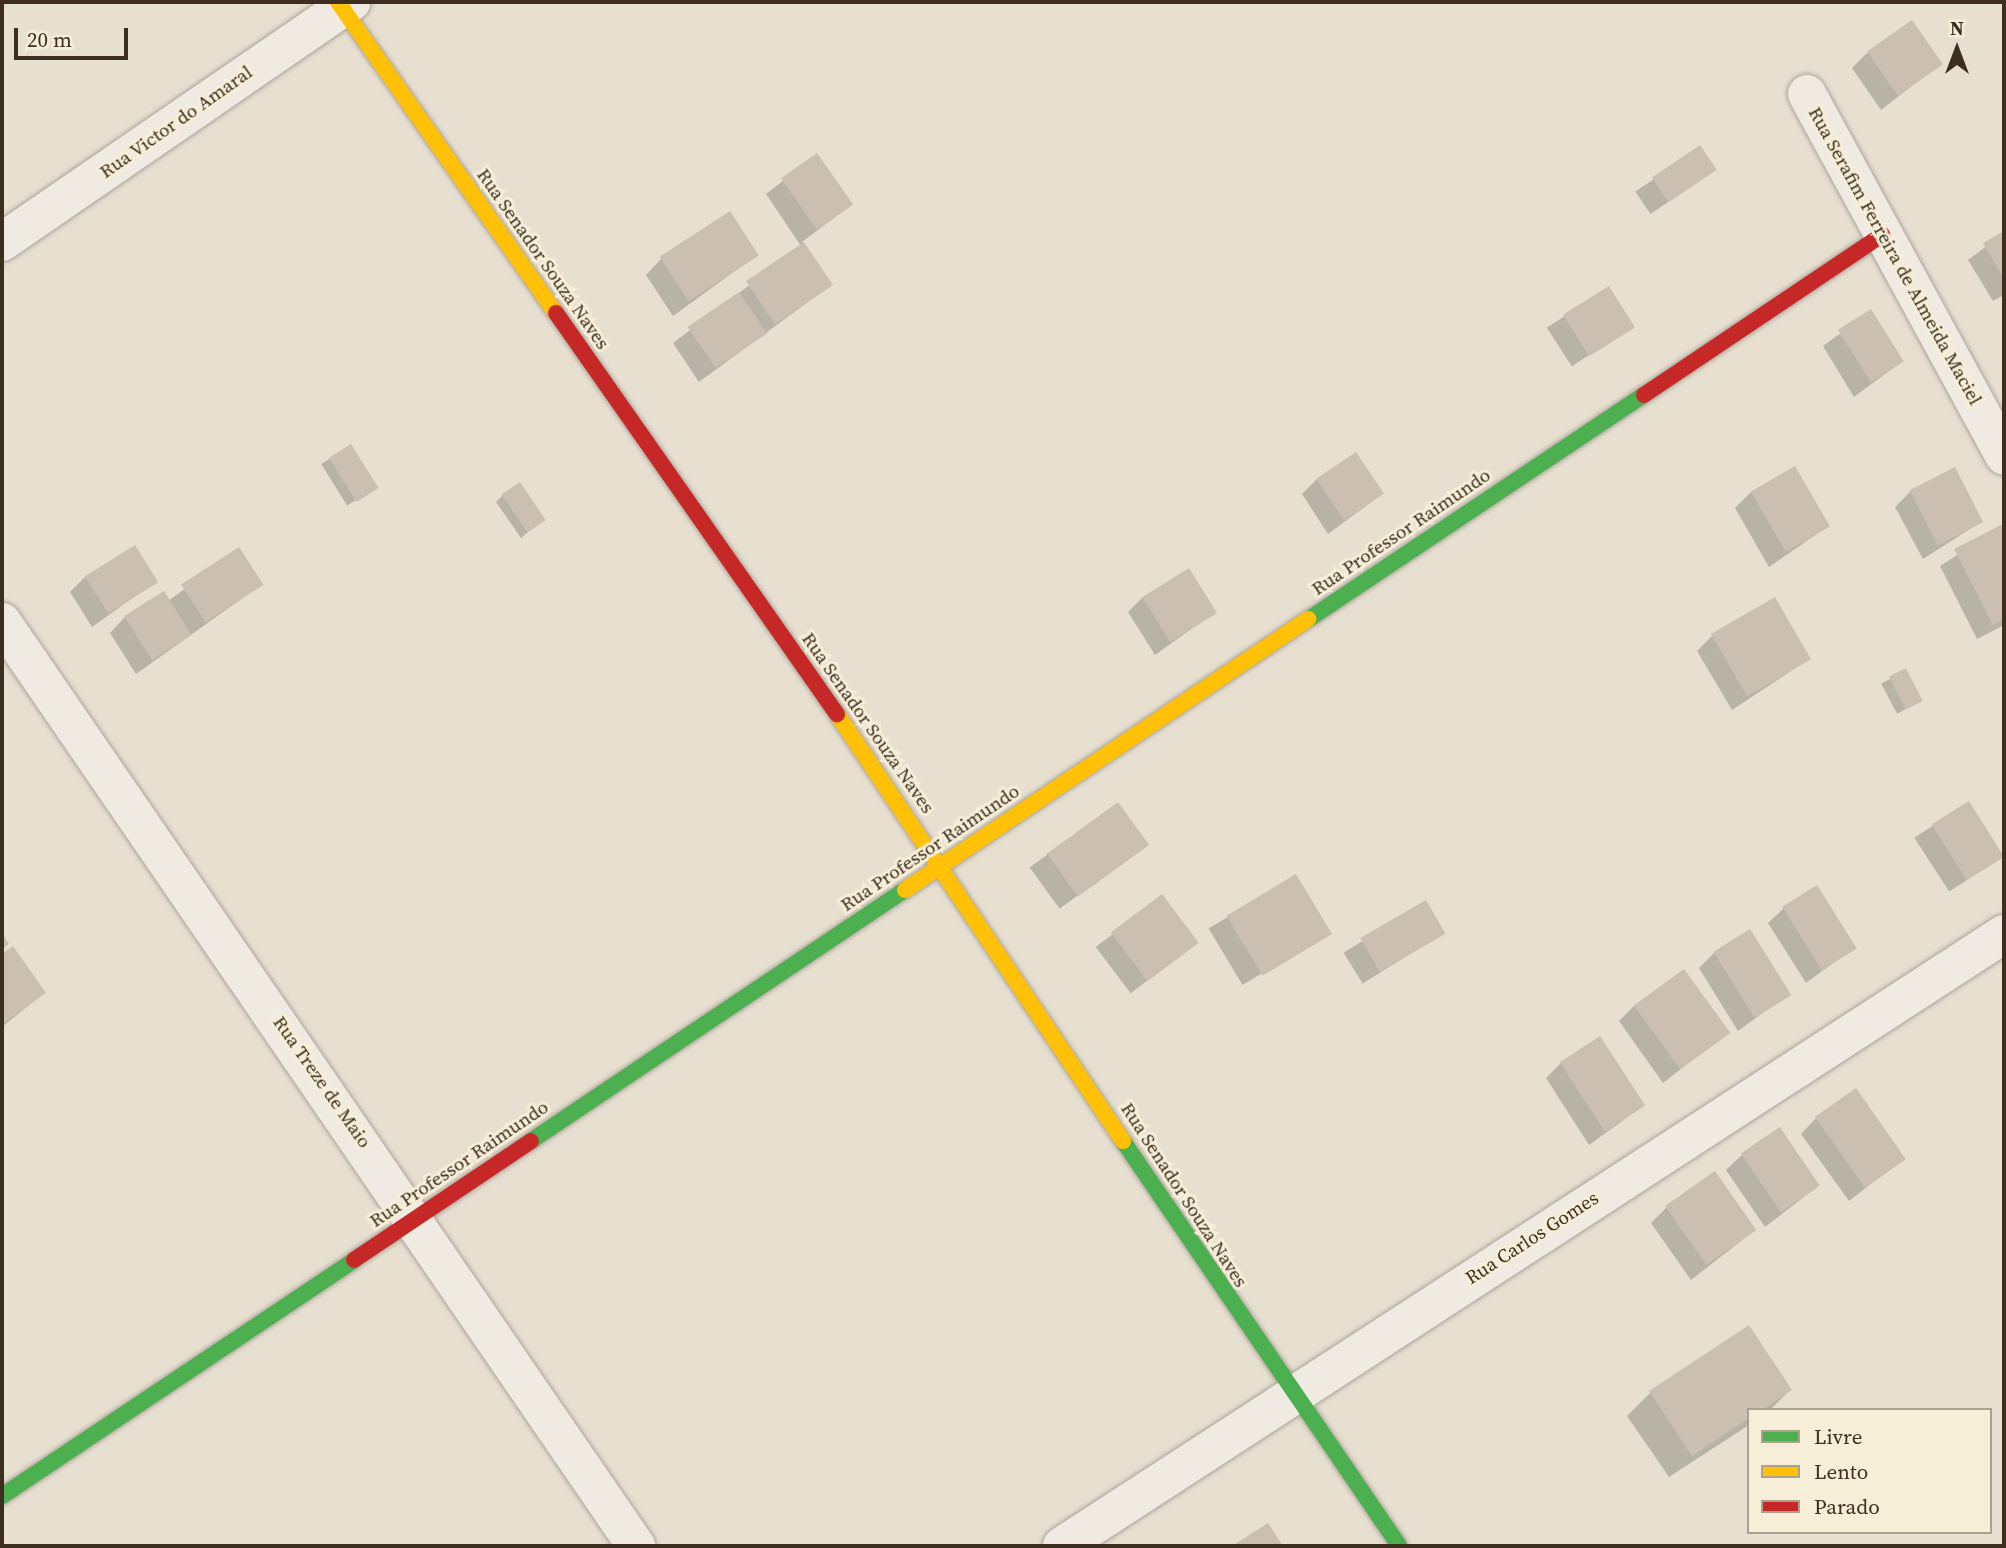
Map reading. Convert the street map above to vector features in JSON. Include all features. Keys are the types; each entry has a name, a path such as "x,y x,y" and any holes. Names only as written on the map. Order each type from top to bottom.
{"street":[{"name":"Rua Victor do Amaral","path":"2,242 344,4"},
{"name":"Rua Senador Souza Naves","path":"344,4 942,865 1290,1394 1399,1546"},
{"name":"Rua Serafim Ferreira de Almeida Maciel","path":"1807,94 2004,456"},
{"name":"Rua Professor Raimundo","path":"2,1496 1882,235"},
{"name":"Rua Treze de Maio","path":"2,622 416,1218 636,1546"},
{"name":"Rua Carlos Gomes","path":"1062,1546 1290,1394 2004,934"}],"building":[{"path":"1912,20 1943,64 1898,96 1867,52"},
{"path":"1700,145 1717,170 1669,202 1652,177"},
{"path":"817,153 853,205 817,230 781,178"},
{"path":"730,211 759,255 688,301 660,257"},
{"path":"2004,231 2004,279 1983,243"},
{"path":"804,242 833,285 775,324 746,281"},
{"path":"1609,286 1635,328 1589,356 1563,315"},
{"path":"739,292 767,333 716,368 688,327"},
{"path":"1871,309 1904,362 1871,382 1838,330"},
{"path":"351,444 379,488 357,502 329,458"},
{"path":"1356,452 1384,493 1344,520 1316,479"},
{"path":"1795,466 1830,527 1786,552 1751,492"},
{"path":"1955,467 1983,522 1938,545 1910,490"},
{"path":"520,482 546,520 527,532 502,494"},
{"path":"2003,524 2004,619 1993,625 1954,549"},
{"path":"135,545 158,582 108,614 85,576"},
{"path":"239,547 264,585 206,622 181,585"},
{"path":"1189,568 1217,613 1170,642 1142,597"},
{"path":"164,591 192,635 152,660 124,616"},
{"path":"1775,597 1811,659 1747,696 1711,634"},
{"path":"1906,668 1923,701 1906,710 1889,677"},
{"path":"1969,801 2004,857 1967,880 1932,824"},
{"path":"1118,802 1149,845 1078,897 1047,854"},
{"path":"1296,874 1332,934 1263,976 1227,916"},
{"path":"1817,885 1857,949 1822,970 1782,907"},
{"path":"1162,894 1199,943 1148,981 1111,933"},
{"path":"1426,900 1446,934 1380,972 1360,938"},
{"path":"1750,929 1791,995 1755,1018 1714,952"},
{"path":"2,933 9,944 2,949"},
{"path":"13,946 46,993 2,1024 2,954"},
{"path":"1684,969 1730,1033 1680,1069 1634,1005"},
{"path":"1600,1036 1645,1106 1605,1132 1560,1062"},
{"path":"1856,1088 1906,1159 1865,1188 1815,1117"},
{"path":"1780,1127 1820,1186 1781,1212 1741,1153"},
{"path":"1715,1171 1756,1230 1706,1265 1665,1206"},
{"path":"1749,1325 1792,1390 1765,1408 1747,1408 1747,1419 1692,1456 1649,1391"},
{"path":"1268,1523 1283,1546 1232,1546"}],"traffic: fast":[{"path":"1309,619 1644,395"},
{"path":"531,1141 905,890"},
{"path":"1123,1141 1399,1546"},
{"path":"2,1496 354,1260"}],"traffic: slow":[{"path":"338,2 556,313"},
{"path":"905,890 1309,619"},
{"path":"837,714 1123,1141"}],"traffic: jam":[{"path":"1644,395 1882,235"},
{"path":"556,313 837,714"},
{"path":"354,1260 531,1141"}]}
